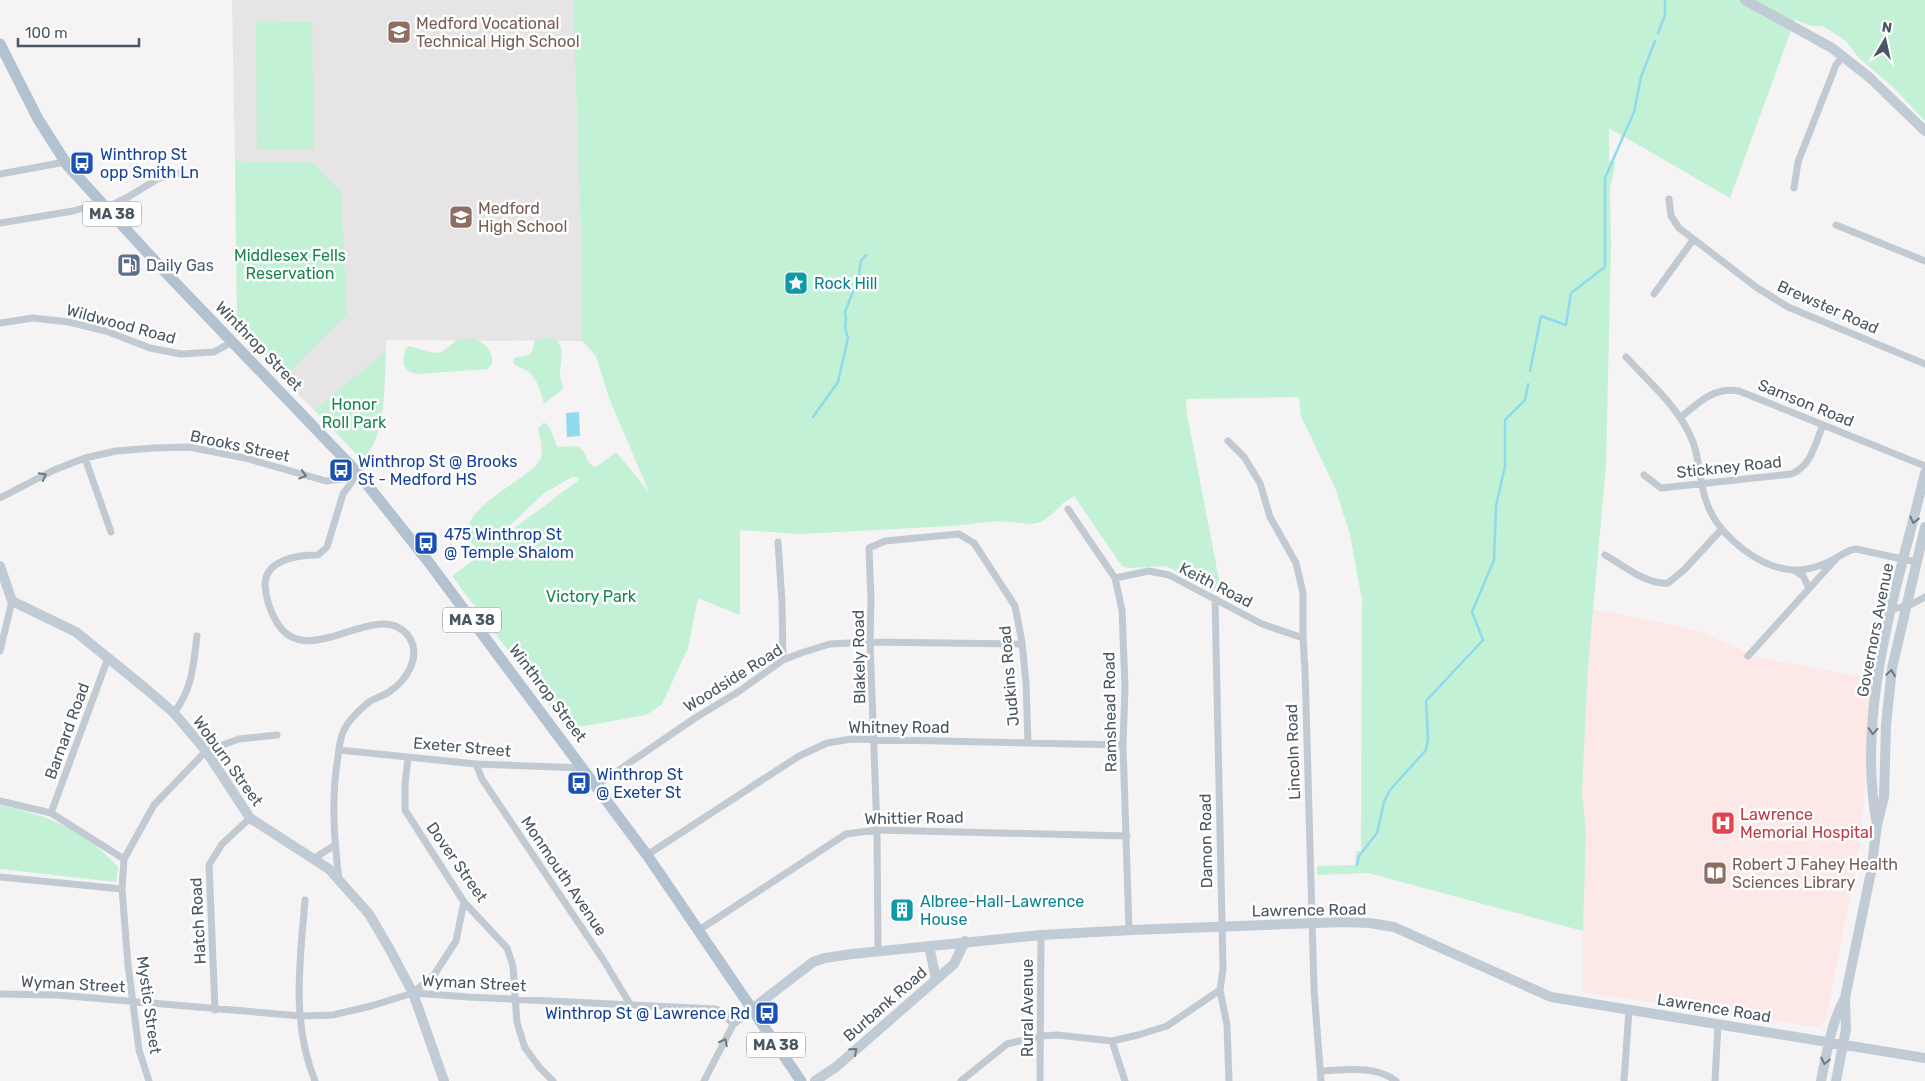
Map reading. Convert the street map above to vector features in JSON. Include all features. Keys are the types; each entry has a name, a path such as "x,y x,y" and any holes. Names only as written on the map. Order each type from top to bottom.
{"main road":[{"name":"Winthrop Street","path":"0,44 38,119 65,162 232,342 358,473 427,560 584,768 647,855 801,1081"}],"street":[{"path":"1745,0 1820,40 1843,56 1885,92 1925,131"},
{"path":"1794,188 1798,162 1836,65 1843,56"},
{"path":"0,174 65,162"},
{"path":"0,223 74,212 104,205 128,197 159,178 179,173"},
{"name":"Brewster Road","path":"1669,199 1674,222 1693,240 1756,287 1788,307 1925,364"},
{"path":"1836,225 1925,261"},
{"path":"1654,294 1693,240"},
{"name":"Wildwood Road","path":"0,323 33,318 69,322 106,331 150,348 181,354 214,352 232,342"},
{"path":"1626,358 1680,418 1692,439 1697,453 1702,484 1711,513 1721,530 1763,563 1777,568 1794,570 1820,565 1837,558"},
{"name":"Samson Road","path":"1680,418 1707,396 1719,391 1743,392 1925,466"},
{"name":"Stickney Road","path":"1644,475 1661,488 1785,475 1797,472 1808,461 1823,425"},
{"name":"Lincoln Road","path":"1228,441 1244,457 1260,483 1270,517 1296,564 1303,592 1302,638 1305,670 1314,989 1321,1081"},
{"name":"Brooks Street","path":"0,498 54,470 85,458 116,451 189,447 245,458 326,481 341,479 358,473"},
{"path":"85,458 111,532"},
{"name":"Governors Avenue","path":"1876,825 1872,798 1872,742 1880,665 1891,610 1925,472"},
{"path":"339,881 335,845 334,782 344,730 368,703 390,692 406,677 412,663 413,651 408,637 396,627 375,624 329,638 312,641 297,639 280,628 268,608 265,583 270,569 285,560 302,555 318,555 327,547 343,494 358,473"},
{"name":"Ramshead Road","path":"1068,509 1115,578 1122,610 1125,687 1123,745 1128,836 1129,930"},
{"name":"Governors Avenue","path":"1820,1081 1837,1012 1845,998 1871,872 1876,825 1884,797 1890,675 1925,527"},
{"path":"1605,555 1650,581 1668,583 1684,570 1721,530"},
{"name":"Judkins Road","path":"874,546 885,540 959,534 974,543 1016,606 1026,683 1028,743"},
{"path":"778,542 783,660"},
{"name":"Blakely Road","path":"874,546 869,548 870,642 875,740 878,952"},
{"path":"1748,656 1837,558 1848,550 1856,549 1916,562"},
{"path":"0,566 12,601 0,651"},
{"path":"1794,570 1805,579 1809,588"},
{"name":"Keith Road","path":"1115,578 1149,571 1169,575 1262,624 1302,638"},
{"path":"1891,610 1906,606 1925,597"},
{"name":"Damon Road","path":"1215,599 1222,969 1220,990 1227,1025 1230,1081"},
{"name":"Woburn Street","path":"12,601 76,632 174,713 206,751 250,818 329,869 369,914 413,993 444,1081"},
{"path":"174,713 183,700 191,681 197,636"},
{"name":"Woodside Road","path":"597,786 783,660 830,644 870,642 1022,644"},
{"name":"Barnard Road","path":"51,813 108,658"},
{"path":"206,751 239,739 277,735"},
{"name":"Whitney Road","path":"647,855 799,756 827,743 852,739 1123,745"},
{"name":"Exeter Street","path":"339,750 476,764 584,768"},
{"name":"Mystic Street","path":"149,1081 139,1050 132,1001 122,889 124,859 154,805 206,751"},
{"name":"Dover Street","path":"408,757 405,810 464,902 506,948 513,966 517,1023 526,1048 540,1068 553,1081"},
{"name":"Monmouth Avenue","path":"476,764 482,779 604,961 630,1004"},
{"path":"0,801 51,813 124,859"},
{"name":"Hatch Road","path":"215,1010 209,866 222,844 250,818"},
{"name":"Whittier Road","path":"699,930 846,834 877,830 1128,836"},
{"path":"313,859 335,845"},
{"path":"0,877 122,889"},
{"path":"305,900 298,1008 307,1058 315,1081"},
{"path":"413,993 434,975 456,942 464,902"},
{"name":"Lawrence Road","path":"752,1008 813,962 825,958 1041,934 1312,923 1370,923 1394,928 1551,996 1925,1058"},
{"name":"Rural Avenue","path":"1040,1081 1041,934"},
{"name":"Burbank Road","path":"816,1081 836,1067 954,964 965,941"},
{"path":"929,946 936,979"},
{"path":"961,1081 1007,1044 1041,1036 1058,1035 1112,1041 1167,1026 1220,990"},
{"name":"Wyman Street","path":"0,994 58,995 300,1016 333,1015 413,993 716,1009 725,1014 733,1025"},
{"name":"Governors Avenue","path":"1836,1081 1844,1044 1847,1015 1845,998"},
{"path":"704,1081 733,1025 752,1008"},
{"path":"1624,1081 1629,1010"},
{"path":"1715,1081 1718,1024"},
{"path":"1112,1041 1125,1081"},
{"path":"1321,1071 1375,1070 1396,1081"}],"shaded area":[{"name":"Medford High School","path":"232,0 573,0 581,241 582,341 386,340 386,351 314,410 283,379 347,315 312,162 235,161"},
{"name":"Lawrence Memorial Hospital","path":"1593,609 1696,630 1755,657 1873,679 1860,846 1826,1018 1822,1025 1816,1027 1583,992 1586,832 1582,793 1588,666"}],"green space":[{"name":"Victory Park","path":"573,0 1925,0 1925,121 1894,88 1858,57 1846,41 1823,26 1813,26 1795,20 1730,198 1609,128 1609,161 1615,162 1615,165 1610,189 1611,245 1606,465 1588,666 1582,793 1586,832 1583,931 1368,873 1317,875 1317,866 1355,865 1356,851 1361,851 1362,600 1350,535 1336,490 1301,416 1299,397 1186,399 1187,414 1222,595 1166,566 1129,568 1122,566 1074,496 1041,522 1031,524 997,521 952,526 801,534 740,530 740,615 698,598 688,648 662,704 646,715 567,729 452,576 483,553 470,540 468,527 475,514 532,469 540,460 542,449 538,429 543,423 550,428 557,446 573,446 581,449 592,466 596,467 616,452 649,492 609,398 596,356 582,341 581,241","holes":["572,477 580,479 488,548 543,494"]},
{"path":"256,21 312,22 314,150 257,150"},
{"name":"Middlesex Fells Reservation","path":"235,161 312,162 341,192 347,315 283,379 237,328"},
{"path":"544,337 552,338 560,345 562,356 560,374 563,389 544,404 539,387 533,376 528,371 516,366 513,362 514,358 529,355 535,340"},
{"path":"472,338 487,347 492,359 492,364 488,369 418,374 409,371 403,363 405,349 409,346 434,353 442,352 457,340"},
{"name":"Honor Roll Park","path":"386,351 383,409 380,424 370,450 362,460 314,410"},
{"path":"0,805 49,819 92,843 118,867 116,882 0,869"}],"water":[{"path":"579,412 580,436 567,437 566,413"}],"waterway":[{"path":"1658,33 1665,15 1665,0"},
{"path":"1530,371 1541,316 1566,325 1571,293 1605,267 1605,178 1634,112 1641,77 1655,41"},
{"path":"813,417 838,382 848,338 845,328 845,312 858,279 861,261 866,255"},
{"path":"1357,865 1359,856 1377,833 1384,802 1390,790 1426,750 1428,740 1426,701 1483,640 1472,612 1494,560 1496,506 1505,466 1505,420 1525,400 1528,384"}],"place":[{"name":"Medford Vocational Technical High School","path":"399,32"},
{"name":"Winthrop St opp Smith Ln","path":"82,163"},
{"name":"Medford High School","path":"461,217"},
{"name":"Daily Gas","path":"129,265"},
{"name":"Rock Hill","path":"796,283"},
{"name":"Winthrop St @ Brooks St - Medford HS","path":"341,470"},
{"name":"475 Winthrop St @ Temple Shalom","path":"426,543"},
{"name":"Winthrop St @ Exeter St","path":"579,783"},
{"name":"Lawrence Memorial Hospital","path":"1723,823"},
{"name":"Robert J Fahey Health Sciences Library","path":"1715,873"},
{"name":"Albree-Hall-Lawrence House","path":"902,910"},
{"name":"Winthrop St @ Lawrence Rd","path":"767,1013"}]}
